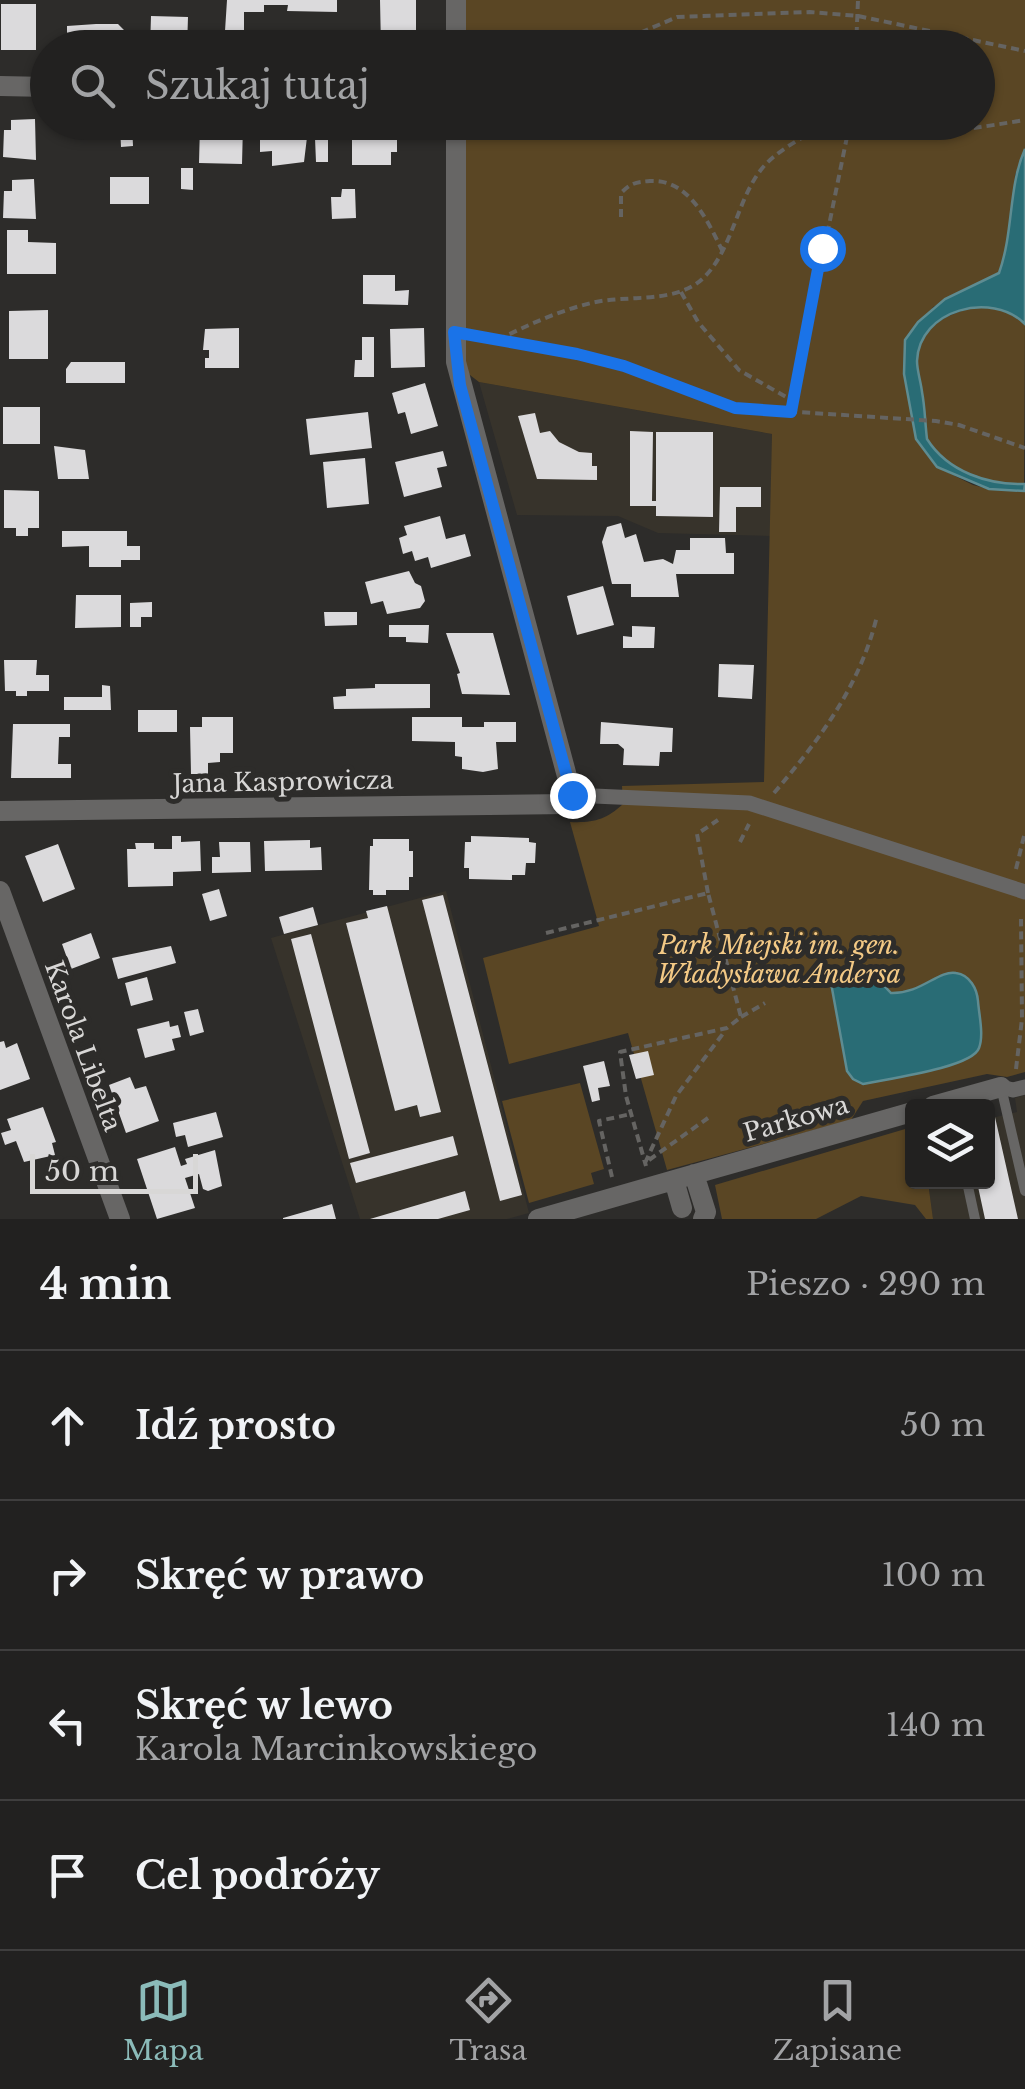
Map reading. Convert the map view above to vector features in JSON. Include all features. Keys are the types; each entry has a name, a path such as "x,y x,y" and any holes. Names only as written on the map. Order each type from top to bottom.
{"street":[{"path":"456,0 456,30"},
{"path":"0,86 30,87"},
{"path":"456,140 454,332 460,385 569,799 749,804 1019,890"},
{"name":"Jana Kasprowicza","path":"0,811 569,799"},
{"name":"Karola Libelta","path":"0,891 120,1219"},
{"path":"964,1099 1013,1088"},
{"name":"Parkowa","path":"538,1219 905,1114"},
{"path":"682,1208 684,1177"},
{"path":"684,1177 706,1212 704,1219"}],"lane":[{"path":"1013,1088 1025,1191"},
{"path":"969,1189 975,1219"}],"path":[{"path":"857,30 858,0"},
{"path":"646,30 677,16 775,11 858,16 925,30"},
{"path":"995,45 1025,51"},
{"path":"995,124 1025,120"},
{"path":"494,342 539,320 591,303 694,285 722,250 748,188 762,167 802,140"},
{"path":"791,412 847,140"},
{"path":"621,218 621,193 632,183 658,181 686,191 722,250"},
{"path":"679,290 698,322 739,370 793,401"},
{"path":"454,332 624,366 735,408 912,418 960,425 1025,448"},
{"path":"774,794 824,732 844,700 868,652 876,616"},
{"path":"740,842 752,820 716,820 698,834 708,893 740,1016"},
{"path":"1019,890 1025,832"},
{"path":"546,933 708,893"},
{"path":"1013,1088 1022,1019 1022,919"},
{"path":"645,1163 676,1096 727,1028 765,1002"},
{"path":"650,1185 620,1052 727,1028"},
{"path":"616,1196 599,1121 631,1114"},
{"path":"645,1163 708,1118"}],"shaded area":[{"path":"479,382 772,434 771,536 658,533 618,516 517,515"},
{"path":"446,891 529,1213 507,1219 360,1219 271,938"},
{"path":"1025,1095 1025,1219 933,1219 929,1189 995,1189 995,1117 1017,1112 1015,1098"}],"green space":[{"name":"Park Miejski im. gen. Władysława Andersa","path":"465,0 1025,0 1025,149 1015,175 1011,231 999,273 933,307 904,374 916,439 937,467 973,485 1025,491 1025,1072 1007,1077 987,1074 863,1101 851,1120 667,1170 628,1033 509,1064 483,958 599,926 570,822 592,821 611,814 623,804 622,786 764,782 772,434 479,382 466,372 461,355 465,140 995,140 995,30 465,30"},
{"path":"986,306 1002,309 1025,324 1024,484 984,479 957,469 936,452 926,431 918,367 921,345 942,320"},
{"path":"580,1083 604,1169 591,1173 594,1184 529,1203 502,1101"},
{"path":"905,1129 905,1189 929,1189 933,1219 926,1219 915,1205 861,1196 816,1219 722,1219 715,1185"}],"water":[{"path":"1025,149 1025,324 994,309 959,311 930,329 921,343 917,361 927,439 936,450 957,468 983,479 1025,484 1024,491 989,489 937,467 916,439 904,374 905,340 918,322 945,299 999,273"},
{"path":"860,967 871,972 891,993 911,990 949,973 965,977 977,996 979,1048 961,1061 927,1072 863,1084 853,1079 847,1071 831,983 840,973"}],"building":[{"path":"227,0 337,0 337,12 287,11 288,5 264,5 264,12 244,12 244,30 225,30"},
{"path":"380,0 416,0 416,30 381,30"},
{"path":"1,4 36,4 36,30 30,30 30,50 1,50"},
{"path":"151,16 188,17 188,30 151,30"},
{"path":"118,24 124,30 67,30 67,26"},
{"path":"30,119 30,140 36,140 36,160 3,157 4,130 11,130 11,120"},
{"path":"121,140 133,140 133,146 121,147"},
{"path":"200,140 243,140 242,164 199,163"},
{"path":"260,140 307,140 304,162 272,166 272,151 260,152"},
{"path":"315,140 328,140 328,162 316,162"},
{"path":"352,140 397,140 397,152 391,152 391,165 352,165"},
{"path":"181,168 193,168 193,190 181,189"},
{"path":"110,177 149,177 149,204 110,204"},
{"path":"34,179 36,219 3,218 4,191 12,191 12,180"},
{"path":"342,189 355,189 356,218 332,219 331,197 341,197"},
{"path":"7,230 28,230 28,242 56,243 56,274 7,274"},
{"path":"363,275 395,275 395,291 409,290 408,305 363,304"},
{"path":"48,310 48,359 9,359 9,311"},
{"path":"239,328 239,368 205,368 209,350 203,350 205,329"},
{"path":"424,328 425,367 391,368 390,329"},
{"path":"362,337 374,337 374,377 354,377 355,360 362,360"},
{"path":"71,362 125,362 125,383 66,383 66,369"},
{"path":"425,383 438,426 411,434 405,412 398,414 392,393"},
{"path":"3,407 40,407 40,444 3,444"},
{"path":"368,412 372,448 310,455 306,419"},
{"path":"535,413 540,433 550,431 559,442 579,452 592,453 597,480 537,479 518,416"},
{"path":"630,431 653,432 652,501 656,501 656,432 713,432 713,517 656,516 656,506 630,506"},
{"path":"54,446 85,450 89,479 58,479"},
{"path":"443,451 447,466 437,468 442,487 404,497 395,462"},
{"path":"365,458 369,504 327,508 323,462"},
{"path":"720,487 761,487 761,507 736,507 736,532 719,532"},
{"path":"4,490 39,491 39,528 28,528 28,536 16,536 16,528 4,528"},
{"path":"440,516 446,539 465,534 471,556 431,568 428,557 415,561 412,551 403,554 399,538 407,535 404,526"},
{"path":"621,523 625,538 636,534 644,562 663,559 673,564 676,550 690,550 690,538 725,538 726,553 734,553 734,574 676,574 679,597 631,597 631,584 612,584 602,542 607,527"},
{"path":"62,531 127,531 127,546 140,546 140,560 121,560 121,567 89,567 89,546 62,547"},
{"path":"409,571 421,586 425,601 420,608 387,614 383,601 371,604 365,582"},
{"path":"603,586 614,625 577,635 567,596"},
{"path":"76,595 121,595 121,627 75,628"},
{"path":"152,602 152,617 141,617 141,627 130,627 130,603"},
{"path":"324,612 357,612 357,625 325,626"},
{"path":"389,625 429,625 428,643 389,637"},
{"path":"632,626 655,627 654,648 623,648 623,636 632,637"},
{"path":"446,633 493,633 510,695 462,694 457,674 460,673"},
{"path":"4,660 37,660 36,675 49,675 49,691 27,691 27,696 16,696 16,691 5,691"},
{"path":"719,664 754,665 752,699 718,697"},
{"path":"375,684 430,684 430,708 334,709 333,697 346,696 346,689 375,688"},
{"path":"102,685 110,686 111,710 64,710 64,697 102,697"},
{"path":"138,710 177,710 177,732 138,732"},
{"path":"202,717 233,717 233,753 220,753 220,762 208,763 208,774 191,774 190,727 202,727"},
{"path":"412,717 462,717 462,727 516,722 516,742 496,742 498,769 462,769 462,757 455,756 455,742 412,741"},
{"path":"601,722 673,728 672,752 660,752 659,766 623,765 624,749 618,744 600,744"},
{"path":"13,724 70,724 70,737 59,737 58,764 71,764 71,778 11,778"},
{"path":"172,836 181,836 181,842 200,841 201,871 173,872 173,886 128,887 127,849 136,849 135,843 154,843 154,849 172,849"},
{"path":"471,836 529,838 529,842 536,843 535,863 526,863 525,875 512,875 512,880 469,879 469,868 464,868 465,842 471,842"},
{"path":"373,839 409,839 413,877 409,877 409,890 386,890 386,895 373,895 373,890 369,890"},
{"path":"310,840 310,848 321,847 322,870 265,871 264,841"},
{"path":"219,842 250,842 251,872 212,873 212,857 220,857"},
{"path":"58,844 75,889 43,902 25,856"},
{"path":"219,889 227,916 210,921 202,894"},
{"path":"443,895 522,1195 500,1201 422,900"},
{"path":"387,906 441,1112 420,1117 417,1105 395,1111 346,923 368,918 366,911"},
{"path":"313,907 318,925 284,934 279,917"},
{"path":"91,933 100,958 71,969 62,944"},
{"path":"311,934 370,1153 349,1159 291,939"},
{"path":"171,946 176,963 118,979 112,958"},
{"path":"147,977 153,1000 131,1006 125,983"},
{"path":"198,1009 204,1032 190,1036 184,1012"},
{"path":"169,1021 170,1027 178,1025 181,1037 172,1039 175,1050 145,1058 137,1029"},
{"path":"4,1041 6,1048 17,1043 30,1079 0,1090 0,1042"},
{"path":"648,1051 654,1075 636,1079 629,1055"},
{"path":"604,1061 610,1086 598,1088 600,1100 592,1102 583,1066"},
{"path":"130,1077 135,1089 146,1086 159,1121 126,1133 109,1085"},
{"path":"43,1107 56,1142 52,1143 55,1155 24,1162 16,1141 5,1145 1,1133 11,1130 7,1119"},
{"path":"216,1112 223,1137 188,1147 185,1135 176,1137 173,1123"},
{"path":"995,1117 1018,1219 985,1219 979,1189 995,1189"},
{"path":"453,1136 458,1155 356,1183 350,1163"},
{"path":"175,1147 181,1166 187,1164 185,1159 215,1150 222,1186 208,1191 203,1189 199,1174 185,1178 195,1208 157,1219 137,1159"},
{"path":"465,1191 470,1210 438,1219 370,1219"},
{"path":"332,1204 336,1219 283,1219 283,1218"}],"route":[{"path":"572,795 460,385 454,332 624,366 735,408 791,412 822,248"}]}
